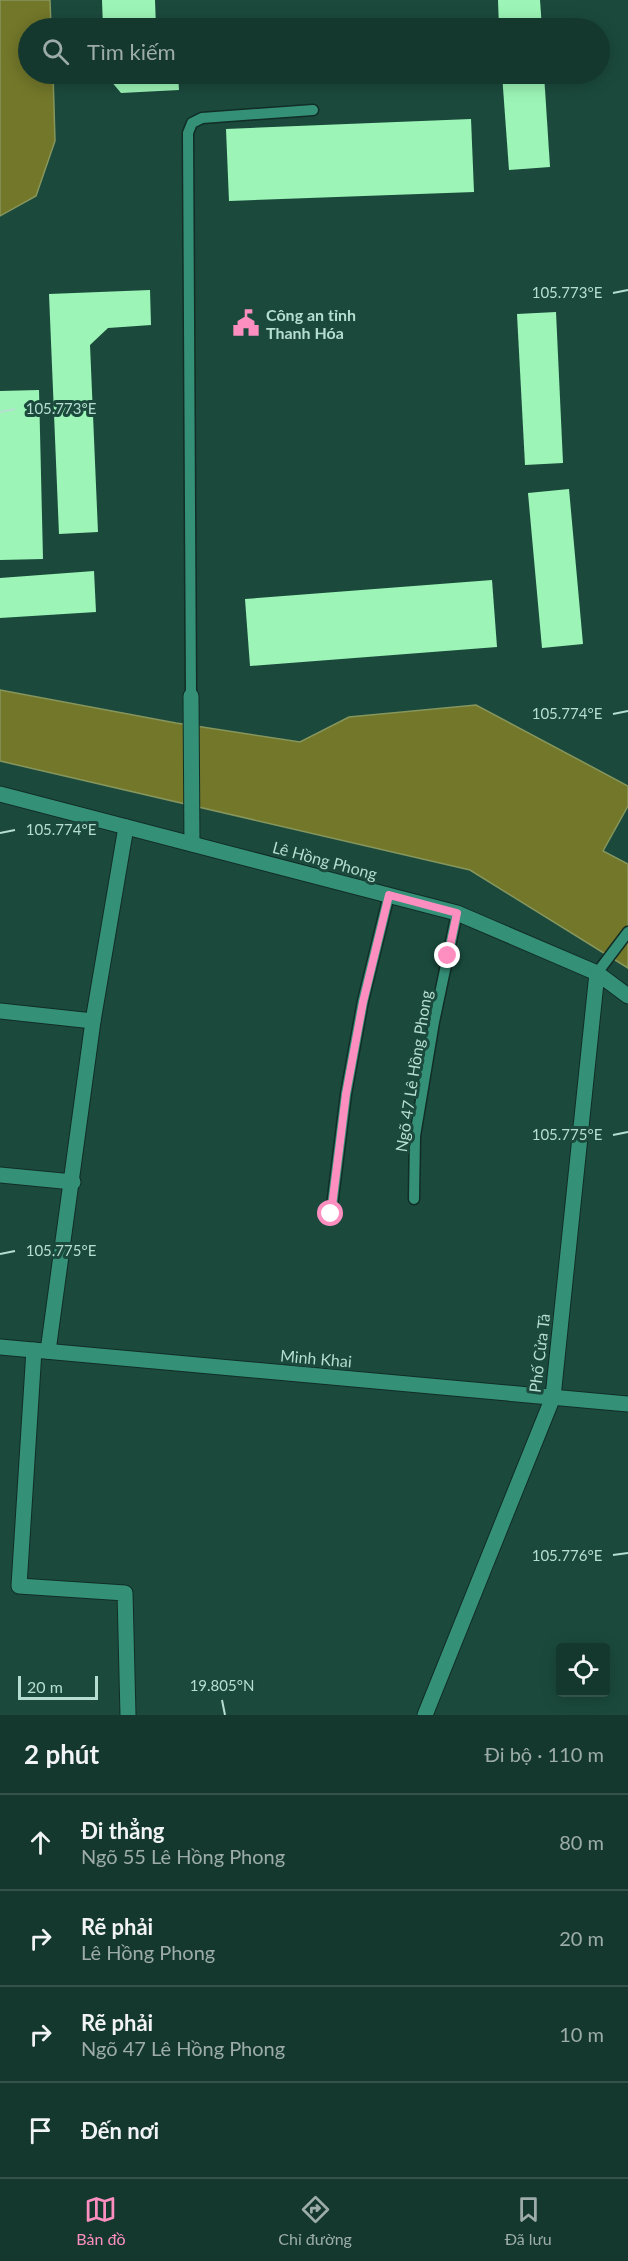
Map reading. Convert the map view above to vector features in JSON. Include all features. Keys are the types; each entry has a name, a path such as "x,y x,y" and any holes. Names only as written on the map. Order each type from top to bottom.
{"street":[{"path":"191,696 192,844"},
{"name":"Lê Hồng Phong","path":"0,794 457,913 597,973 628,996"},
{"path":"126,827 93,1021 73,1182 41,1351 19,1586 125,1593 128,1715"},
{"name":"Phố Cửa Tả","path":"425,1715 553,1397 597,973"},
{"path":"0,1011 93,1021"},
{"path":"0,1175 73,1182"},
{"name":"Minh Khai","path":"0,1347 628,1404"}],"lane":[{"path":"191,696 188,133 192,123 201,118 313,110"},
{"path":"331,1214 346,1094 363,1002 389,895"},
{"name":"Ngõ 47 Lê Hồng Phong","path":"414,1199 415,1136 434,1022 457,913"},
{"path":"597,973 628,932"}],"shaded area":[{"path":"0,0 50,0 51,18 18,18 18,84 53,84 55,141 36,196 0,216"},
{"path":"0,690 176,723 300,742 349,717 476,705 628,786 628,806 603,851 628,864 628,968 470,870 0,761"}],"building":[{"path":"102,0 155,0 156,18 103,18"},
{"path":"498,0 540,0 541,18 499,18"},
{"path":"113,84 179,84 179,90 121,93"},
{"path":"503,84 545,84 550,167 509,170"},
{"path":"471,119 474,192 229,201 226,129"},
{"path":"150,290 151,325 108,328 90,345 98,532 59,534 49,294"},
{"path":"556,312 563,463 525,465 517,314"},
{"path":"39,390 43,559 0,560 0,391"},
{"path":"569,489 583,644 542,648 528,493"},
{"path":"94,571 96,612 0,618 0,578"},
{"path":"492,580 497,647 250,666 245,599"}],"place":[{"name":"Công an tỉnh Thanh Hóa","path":"246,323"}],"route":[{"path":"331,1214 346,1094 363,1002 389,895 457,913 448,956"}]}
